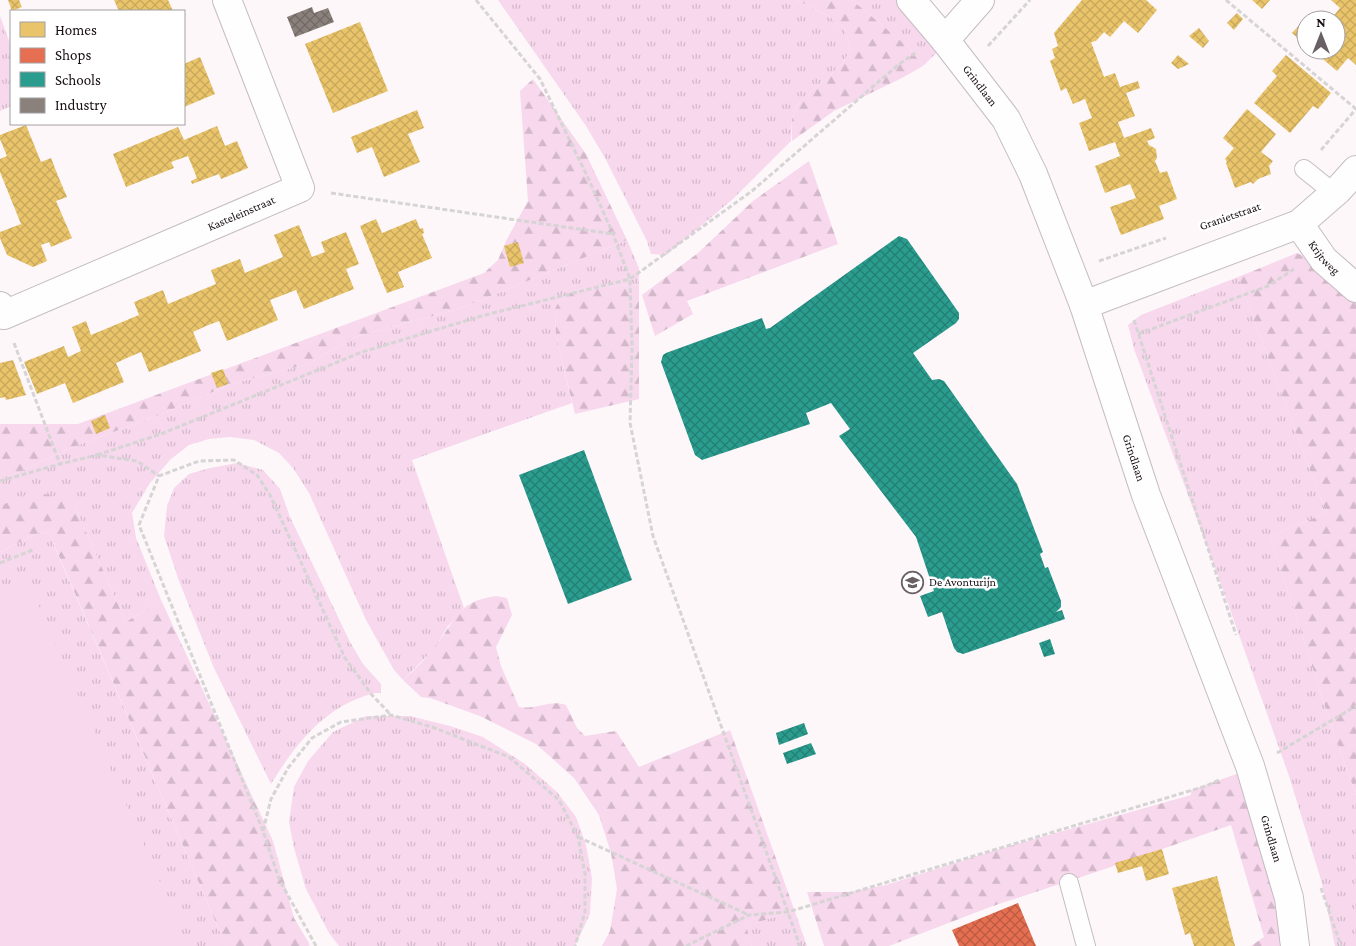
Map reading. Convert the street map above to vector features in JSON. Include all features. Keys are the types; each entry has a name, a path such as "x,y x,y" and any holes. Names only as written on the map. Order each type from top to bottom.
{"street":[{"path":"227,0 300,188"},
{"name":"Grindlaan","path":"911,0 1006,119 1033,174 1084,305 1146,495 1250,766 1289,898 1295,946"},
{"path":"940,34 980,0"},
{"path":"1084,305 1299,224 1334,193 1356,170"},
{"name":"Kasteleinstraat","path":"1,312 300,188"},
{"name":"Krijtweg","path":"1299,224 1324,260 1356,288"}],"lane":[{"path":"1304,169 1334,193"},
{"path":"1069,883 1086,946"}],"path":[{"path":"476,0 540,79 589,180 613,234 630,279 632,348 630,423 653,536 800,946"},
{"path":"968,69 1030,0"},
{"path":"1226,0 1356,109 1304,169"},
{"path":"0,481 97,455 162,434 362,352 485,315 630,279 752,191 898,65 940,34"},
{"path":"300,188 613,234"},
{"path":"1070,271 1174,236"},
{"path":"1138,334 1268,286 1319,253"},
{"path":"1125,290 1238,642"},
{"path":"1,312 60,464"},
{"path":"97,455 137,461 159,476"},
{"path":"316,946 279,879 263,831 139,525 159,476 199,461 234,460 256,475 270,495 345,658 372,695 391,715"},
{"path":"0,563 35,549"},
{"path":"686,946 750,915 788,912 1206,786 1274,754 1356,706"},
{"path":"263,831 271,799 288,768 312,738 341,722 391,715 432,727 509,757 559,800 578,837 585,874 585,912 575,946"},
{"path":"578,837 750,915"},
{"path":"1319,882 1341,946"}],"green space":[{"path":"498,0 797,0 829,16 845,30 850,47 845,61 797,105 792,119 791,141 733,199 666,255 651,254 647,241 605,158 586,126"},
{"path":"797,0 852,0 908,47 923,66 834,111 792,141 792,119 797,105 845,61 850,47 845,30 829,16"},
{"path":"852,0 907,0 944,46 923,66 908,47"},
{"path":"0,16 10,43 10,106 0,111"},
{"path":"533,79 586,154 627,240 459,309 355,337 308,364 231,384 164,413 68,449 0,481 0,424 78,424 484,273 498,260 528,201 520,91"},
{"path":"809,161 838,244 687,301 693,314 655,336 642,295 698,253 753,201"},
{"path":"627,240 639,268 639,284 576,290 560,299 555,309 556,336 572,403 412,460 464,608 448,626 435,648 403,680 394,670 366,620 309,493 293,468 279,453 254,440 230,437 209,439 189,445 171,459 150,483 132,513 136,538 161,600 126,622 75,507 0,506 0,481 68,449 164,413 231,384 308,364 355,337 459,309"},
{"path":"1297,253 1317,263 1356,295 1356,795 1331,725 1270,536 1326,513 1238,277"},
{"path":"1238,277 1326,513 1270,536 1331,725 1356,795 1356,946 1335,946 1321,880 1289,776 1221,584 1134,349 1128,325 1141,315"},
{"path":"639,284 639,399 575,414 556,336 555,309 560,299 576,290"},
{"path":"237,463 263,470 280,489 290,517 350,642 363,664 381,684 381,693 369,695 347,704 321,722 298,745 271,784 214,668 179,581 164,536 167,506 174,488 189,474"},
{"path":"34,491 66,500 75,507 126,622 161,600 273,841 294,918 310,945 226,946 50,535 42,532 36,534 0,552 0,506"},
{"path":"42,532 50,535 226,946 0,946 0,552"},
{"path":"29,583 188,946 0,946 0,596"},
{"path":"496,596 507,598 512,615 496,647 501,666 519,707 525,708 555,703 566,705 577,728 585,736 616,731 639,767 730,730 794,909 746,926 752,946 602,946 610,931 617,889 611,853 599,815 574,778 536,744 480,716 430,698 421,697 403,680 426,658 464,608 472,603"},
{"path":"366,716 410,716 483,737 525,764 557,792 576,817 586,845 592,878 590,914 575,946 339,946 329,933 306,889 294,848 289,822 294,787 308,761 333,732"},
{"path":"1248,770 1290,946 1251,946 1264,937 1231,825 990,907 889,946 824,946 807,892 850,892 886,885 996,850 1191,795 1191,790"},
{"path":"794,909 807,946 752,946 745,926"}],"building: Homes":[{"path":"8,0 19,0 22,7 12,10"},
{"path":"114,0 168,0 173,10 119,10"},
{"path":"1082,0 1146,0 1157,10 1138,33 1124,21 1110,37 1104,32 1096,41 1091,42 1104,77 1115,73 1120,87 1138,81 1140,88 1126,93 1135,116 1118,122 1124,138 1151,128 1155,138 1147,141 1149,145 1156,149 1157,158 1155,161 1160,173 1167,171 1177,199 1159,206 1164,219 1121,235 1110,207 1136,198 1130,184 1105,193 1095,166 1120,156 1115,142 1089,151 1079,123 1092,118 1085,99 1073,104 1066,88 1061,91 1050,61 1055,58 1052,49 1058,46 1054,33"},
{"path":"1252,0 1270,0 1262,9"},
{"path":"1331,0 1356,0 1356,65 1348,58 1337,71 1324,60 1346,60 1346,10 1338,10 1340,8"},
{"path":"1237,13 1243,19 1234,30 1227,23"},
{"path":"360,22 388,91 333,113 305,44"},
{"path":"1199,28 1209,41 1203,48 1189,36"},
{"path":"1296,29 1296,36 1292,33"},
{"path":"1178,55 1189,64 1178,69 1171,63"},
{"path":"1286,55 1331,93 1318,109 1313,106 1290,133 1254,103 1277,76 1272,71"},
{"path":"200,57 215,94 185,107 185,64"},
{"path":"1247,109 1276,134 1261,152 1273,161 1269,166 1271,174 1258,179 1253,184 1251,182 1235,188 1225,159 1234,148 1223,138"},
{"path":"417,110 424,128 408,134 420,162 384,177 372,147 357,153 351,137"},
{"path":"26,125 41,162 51,158 67,197 56,201 72,238 51,247 49,242 41,245 47,261 33,267 7,255 0,238 0,232 21,224 0,172 0,159 7,156 0,135"},
{"path":"217,126 225,146 237,141 248,168 221,179 219,174 192,184 191,181 197,178 188,156 171,162 174,168 126,187 113,154 178,127 184,140"},
{"path":"376,219 382,233 416,219 420,229 423,228 424,233 422,234 432,258 398,272 404,287 387,293 360,226"},
{"path":"299,225 312,257 325,252 321,242 346,232 359,264 346,269 354,289 304,309 296,290 270,300 278,320 227,341 219,321 206,326 193,332 201,351 149,372 141,352 116,363 124,382 73,403 65,383 37,394 24,362 64,346 68,357 81,351 72,327 86,321 91,335 139,315 134,302 163,290 168,304 216,284 211,270 240,259 245,273 283,257 274,235"},
{"path":"518,242 524,263 510,267 504,246"},
{"path":"13,360 26,395 6,400 5,397 0,398 0,363"},
{"path":"223,369 228,384 217,388 211,373"},
{"path":"105,415 110,428 96,434 91,421"},
{"path":"1162,849 1169,874 1146,881 1142,866 1118,873 1115,863"},
{"path":"1217,876 1235,946 1194,946 1190,933 1185,935 1172,888"}],"building: Shops":[{"path":"1018,903 1036,946 959,946 952,930"}],"building: Schools":[{"path":"899,236 907,239 959,313 959,319 956,323 913,353 932,380 939,379 944,381 1017,484 1043,552 1040,554 1045,568 1048,567 1061,601 1061,607 1056,612 1062,610 1065,619 963,654 957,652 954,648 942,612 928,617 920,596 934,591 916,537 839,436 850,429 831,403 806,413 810,424 702,460 695,455 661,362 663,355 666,353 762,318 766,329 770,328"},
{"path":"584,450 632,580 568,604 519,475"},
{"path":"1050,639 1055,654 1044,657 1039,643"},
{"path":"804,723 808,734 779,745 776,733"},
{"path":"811,743 816,754 787,764 783,753"}],"building: Industry":[{"path":"312,7 314,13 328,8 334,22 295,37 287,17"}],"place":[{"name":"De Avonturijn","path":"913,582"}]}
